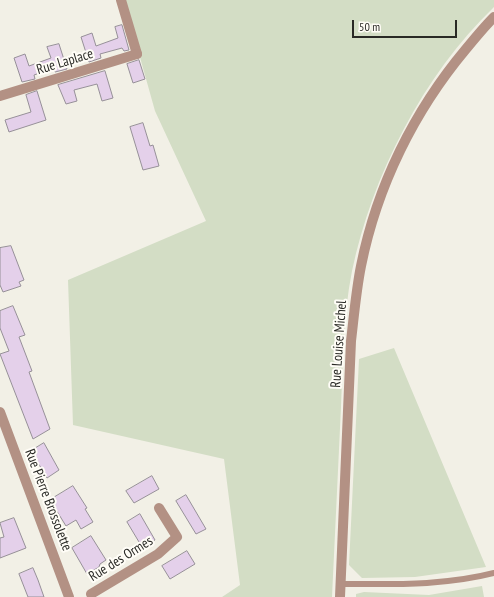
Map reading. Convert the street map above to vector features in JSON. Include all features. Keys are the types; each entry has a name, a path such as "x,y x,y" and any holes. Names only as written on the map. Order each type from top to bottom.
{"street":[{"name":"Rue Laplace","path":"0,96 137,54 121,0"},
{"name":"Rue Louise Michel","path":"340,597 351,341 361,266 372,223 387,180 405,139 449,70 494,17"},
{"name":"Rue Pierre Brossolette","path":"0,412 69,597"},
{"name":"Rue des Ormes","path":"89,596 158,554 177,537 159,508"}],"lane":[{"path":"341,584 431,583 494,573"}],"green space":[{"path":"124,0 494,0 494,7 468,34 423,95 387,164 361,235 352,271 345,322 332,597 222,597 240,585 224,459 73,425 68,280 206,221 155,111"},
{"path":"394,348 486,567 415,577 362,578 349,565 359,359"},
{"path":"482,586 484,597 356,597 356,594 364,592 429,595"}],"building":[{"path":"122,25 129,50 124,51 122,48 100,54 101,58 89,62 81,37 92,33 96,46 118,38 115,27"},
{"path":"59,44 67,69 55,72 54,68 34,75 35,79 22,82 14,58 25,54 29,66 51,58 47,47"},
{"path":"139,60 145,79 133,83 127,64"},
{"path":"105,71 113,98 102,101 97,84 74,90 77,101 66,104 58,85"},
{"path":"37,91 46,120 9,132 5,120 31,112 26,95"},
{"path":"143,123 150,146 153,145 159,166 143,170 130,127"},
{"path":"11,246 24,280 19,282 21,286 3,292 0,285 0,248"},
{"path":"13,306 25,335 19,337 32,371 29,372 50,429 33,439 0,354 9,351 0,328 0,311"},
{"path":"44,443 59,470 47,478 31,451"},
{"path":"152,476 159,489 134,503 126,491"},
{"path":"73,486 87,508 85,509 93,522 81,529 76,520 66,526 50,500"},
{"path":"186,495 206,529 196,534 176,501"},
{"path":"140,514 155,540 142,547 127,522"},
{"path":"14,518 26,548 0,558 0,538 4,537 0,523"},
{"path":"91,536 106,560 100,564 99,567 87,574 72,548"},
{"path":"187,551 195,564 170,579 162,566"},
{"path":"33,568 44,597 28,597 19,574"}]}
